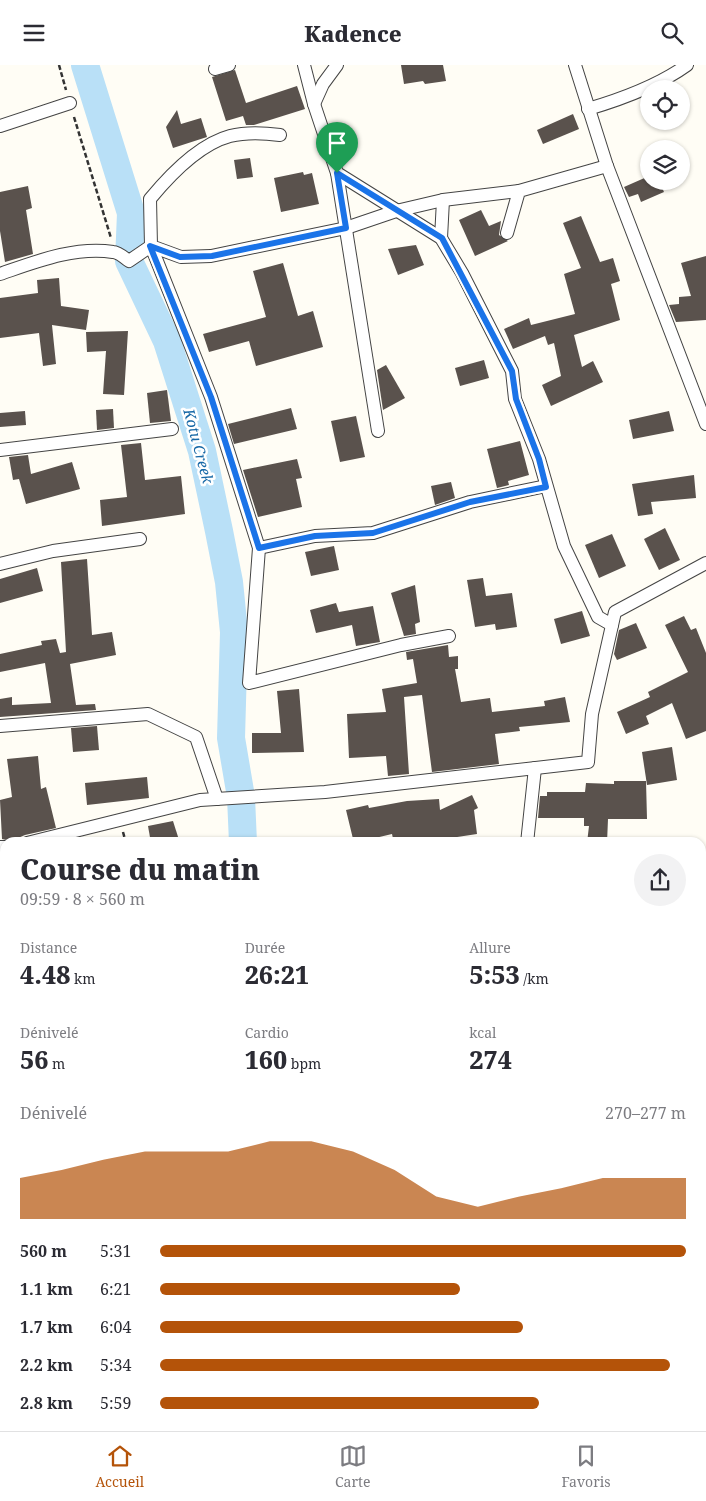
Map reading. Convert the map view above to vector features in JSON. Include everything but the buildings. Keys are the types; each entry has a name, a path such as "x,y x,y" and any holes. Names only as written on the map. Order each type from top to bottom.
{"street":[{"path":"216,69 230,65"},
{"path":"304,65 314,104 337,173 378,431"},
{"path":"314,104 323,84 337,65"},
{"path":"575,65 607,166 706,424"},
{"path":"588,109 622,99 676,73 687,65"},
{"path":"0,126 70,103"},
{"path":"280,135 262,133 230,136 188,159 150,199 150,246 211,397 259,548 249,683 400,645 449,636"},
{"path":"150,246 180,257 212,256 346,228 396,211 443,200 519,191 607,166"},
{"path":"337,173 442,238"},
{"path":"507,233 519,191"},
{"path":"443,200 442,238 512,371 516,399 539,459 564,546 598,617 612,625"},
{"path":"0,274 35,262 77,252 115,252 129,261 150,246"},
{"path":"0,449 172,429"},
{"path":"259,548 315,536 373,533 470,502 546,487"},
{"path":"0,564 53,551 140,539"},
{"path":"57,837 200,800 325,792 588,762 592,714 615,612 706,563"},
{"path":"0,726 148,714 196,737 217,799"},
{"path":"527,837 535,768"}],"path":[{"path":"59,65 115,252"}],"waterway":[{"name":"Kotu Creek","path":"85,65 131,213 129,261 167,341 202,451 219,531 229,582 234,632 231,738 241,797 243,837"}],"route":[{"path":"337,173 442,238 487,320 512,371 516,399 539,459 546,487 470,502 373,533 315,536 259,548 211,397 150,246 180,257 212,256 346,228 337,173"}]}
